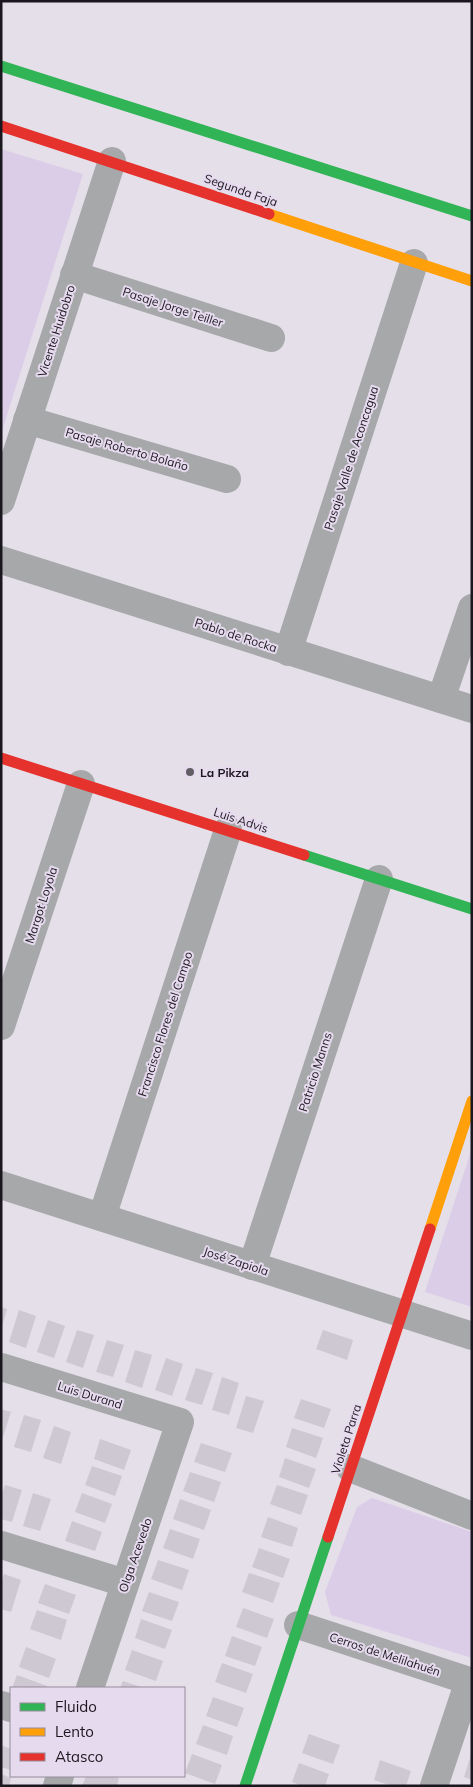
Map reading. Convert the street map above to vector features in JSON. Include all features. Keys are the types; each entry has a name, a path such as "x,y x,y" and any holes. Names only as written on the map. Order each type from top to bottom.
{"street":[{"path":"1,66 472,216"},
{"name":"Segunda Faja","path":"1,126 472,281"},
{"name":"Vicente Huidobro","path":"1,501 8,457 27,420 112,161"},
{"name":"Pasaje Valle de Aconcagua","path":"288,652 414,263"},
{"name":"Pasaje Jorge Teiller","path":"74,275 271,338"},
{"name":"Pasaje Roberto Bolaño","path":"27,420 227,479"},
{"name":"Pablo de Rocka","path":"1,560 472,709"},
{"path":"441,699 472,608"},
{"name":"Luis Advis","path":"1,758 472,909"},
{"name":"Margot Loyola","path":"1,1026 81,784"},
{"name":"Francisco Flores del Campo","path":"102,1217 228,830"},
{"name":"Patricio Manns","path":"252,1266 379,878"},
{"name":"Violeta Parra","path":"245,1786 472,1101"},
{"name":"José Zapiola","path":"1,1185 472,1336"},
{"name":"Luis Durand","path":"1,1367 180,1422"},
{"name":"Olga Acevedo","path":"90,1687 180,1422"},
{"path":"350,1468 472,1516"},
{"path":"1,1545 125,1583"},
{"name":"Cerros de Melilahuén","path":"298,1625 471,1682"},
{"path":"434,1786 471,1682"}],"shaded area":[{"path":"1,149 83,174 1,434"},
{"path":"472,1148 472,1307 425,1292"},
{"path":"372,1498 472,1532 472,1658 331,1615 325,1592 357,1507"}],"building":[{"path":"1,1307 7,1309 2,1326 1,1326"},
{"path":"19,1310 36,1316 26,1348 9,1342"},
{"path":"48,1320 65,1326 54,1358 37,1352"},
{"path":"77,1330 94,1335 83,1368 66,1362"},
{"path":"323,1330 353,1340 347,1360 316,1349"},
{"path":"107,1340 124,1345 113,1377 96,1372"},
{"path":"135,1350 152,1355 142,1388 125,1382"},
{"path":"166,1358 183,1364 172,1396 155,1390"},
{"path":"196,1368 213,1373 202,1405 185,1400"},
{"path":"222,1377 239,1383 229,1415 212,1410"},
{"path":"246,1396 264,1401 253,1433 236,1428"},
{"path":"301,1399 331,1409 324,1428 294,1418"},
{"path":"1,1409 11,1412 2,1440 1,1440"},
{"path":"24,1415 41,1420 31,1452 14,1447"},
{"path":"54,1426 71,1432 61,1464 43,1458"},
{"path":"292,1428 323,1438 316,1458 286,1447"},
{"path":"100,1439 131,1450 124,1470 94,1459"},
{"path":"201,1443 232,1453 225,1472 194,1462"},
{"path":"285,1458 316,1469 309,1488 279,1477"},
{"path":"92,1466 122,1476 115,1496 85,1485"},
{"path":"190,1472 221,1482 214,1502 183,1491"},
{"path":"5,1485 22,1490 12,1522 1,1519 1,1496"},
{"path":"277,1485 308,1495 301,1515 270,1504"},
{"path":"33,1493 51,1499 40,1531 23,1526"},
{"path":"82,1493 112,1504 105,1523 75,1512"},
{"path":"180,1499 211,1510 204,1530 173,1519"},
{"path":"268,1517 298,1528 292,1547 261,1537"},
{"path":"72,1521 102,1532 95,1551 65,1541"},
{"path":"170,1529 200,1539 193,1559 163,1548"},
{"path":"259,1548 290,1559 283,1578 252,1567"},
{"path":"158,1560 189,1570 182,1590 151,1579"},
{"path":"249,1573 280,1583 273,1603 242,1592"},
{"path":"4,1574 21,1580 11,1612 1,1609 1,1582"},
{"path":"45,1584 76,1595 69,1614 38,1603"},
{"path":"149,1592 179,1602 172,1621 142,1611"},
{"path":"243,1608 274,1619 267,1638 236,1627"},
{"path":"37,1610 67,1620 61,1640 30,1629"},
{"path":"141,1619 172,1630 165,1649 135,1638"},
{"path":"232,1636 262,1647 255,1666 225,1656"},
{"path":"26,1647 56,1659 49,1678 19,1667"},
{"path":"132,1650 163,1661 156,1681 125,1670"},
{"path":"222,1663 253,1674 246,1693 215,1682"},
{"path":"17,1675 47,1686 46,1687 12,1687"},
{"path":"123,1681 141,1687 120,1687"},
{"path":"213,1697 244,1708 237,1727 206,1716"},
{"path":"203,1725 233,1736 227,1755 196,1744"},
{"path":"309,1734 340,1745 333,1764 302,1753"},
{"path":"1,1745 10,1749 10,1770 1,1767"},
{"path":"192,1754 222,1765 215,1784 185,1773"},
{"path":"472,1755 472,1780 464,1777"},
{"path":"380,1760 411,1771 406,1786 392,1786 374,1780"},
{"path":"299,1763 329,1774 325,1786 302,1786 292,1782"},
{"path":"1,1774 11,1778 9,1786 1,1786"},
{"path":"86,1777 119,1778 117,1786 82,1786"}],"traffic: fast":[{"path":"1,66 472,216"},
{"path":"304,855 472,909"},
{"path":"245,1786 328,1537"}],"traffic: slow":[{"path":"269,214 472,281"},
{"path":"430,1229 472,1101"}],"traffic: jam":[{"path":"1,126 269,214"},
{"path":"1,758 304,855"},
{"path":"328,1537 430,1229"}],"place":[{"name":"La Pikza","path":"190,772"}]}
